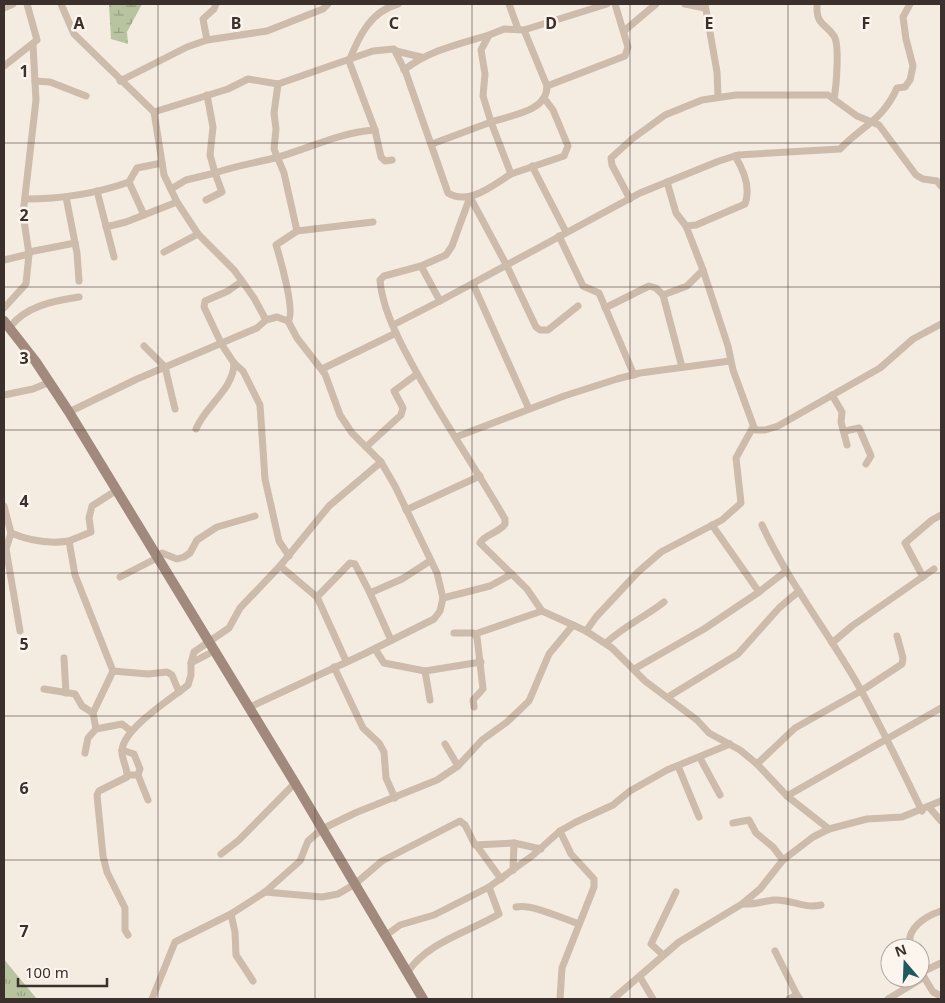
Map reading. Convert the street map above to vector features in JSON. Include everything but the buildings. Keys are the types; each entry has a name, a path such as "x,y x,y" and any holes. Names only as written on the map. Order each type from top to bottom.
{"main road":[{"path":"7,324 50,382 117,490 295,783 407,973 419,998"}],"street":[{"path":"4,8 13,4"},
{"path":"4,66 32,45 38,37 26,4"},
{"path":"61,4 74,34 154,112 162,163 170,189 198,234 234,270 254,298 266,320"},
{"path":"207,40 203,19 214,10 216,4"},
{"path":"120,80 170,55 207,40 267,30 323,9 328,4"},
{"path":"392,160 386,161 381,157 375,130 349,61 365,27 387,7 398,4"},
{"path":"432,144 538,106 544,98 547,86 509,4"},
{"path":"404,70 421,57 504,29 521,30 607,4"},
{"path":"547,86 625,56 628,47 615,4"},
{"path":"624,31 656,4"},
{"path":"685,4 705,6 717,72 718,96"},
{"path":"817,4 819,21 836,41 837,76 834,99"},
{"path":"393,325 507,266 566,232 667,182 735,156 804,149 837,150 874,122 891,101 897,88 905,87 910,80 913,66 903,17 910,4"},
{"path":"489,35 481,50 485,74 483,96 511,174"},
{"path":"4,308 26,284 29,253 23,214 36,100 32,45"},
{"path":"154,112 228,89 248,79 278,84 349,61 373,51 390,48 421,57"},
{"path":"396,51 432,144 448,193 454,197 470,197 511,174 564,156 568,146 553,110 544,98"},
{"path":"35,81 50,82 86,96"},
{"path":"278,84 274,113 276,129 275,158 284,173 297,231"},
{"path":"630,199 612,165 611,158 632,139 666,115 718,96 767,94 828,95 857,116 874,122 884,131 916,175 923,179 937,180 941,186"},
{"path":"206,200 222,192 210,155 213,127 207,95"},
{"path":"170,189 186,180 215,173 240,164 275,158 334,138 375,130"},
{"path":"686,226 696,225 745,204 748,191 741,166 735,156"},
{"path":"24,199 66,197 97,191 129,182 136,168 162,163"},
{"path":"532,166 566,232"},
{"path":"129,182 144,215"},
{"path":"667,182 676,213 686,226 703,270 728,346 730,361 753,427 760,431 772,429 880,368 913,339 941,324"},
{"path":"97,191 114,257"},
{"path":"66,197 75,243 79,281"},
{"path":"470,197 507,266 536,327 540,330 548,330 578,306"},
{"path":"470,197 452,246 446,255 421,266 392,272 384,276 380,280 380,289 396,333 432,402 456,437 505,518 505,524 502,529 480,543 527,589 542,611 586,631 606,643 645,681 697,720 709,733 730,744 757,764 787,796 830,829"},
{"path":"106,227 177,202"},
{"path":"288,320 292,314 286,281 276,245 297,231 372,222"},
{"path":"690,236 696,225"},
{"path":"164,252 198,234"},
{"path":"559,236 583,286 599,294 634,375"},
{"path":"4,260 75,243"},
{"path":"421,266 440,301"},
{"path":"663,295 687,286 703,270"},
{"path":"242,281 204,304 221,342 234,363 243,371 260,405 265,479 279,541 289,556"},
{"path":"473,284 529,409"},
{"path":"605,308 649,286 663,295 682,367"},
{"path":"7,324 40,305 79,297"},
{"path":"69,412 165,367 257,328 266,320 276,317 288,320 297,338 322,369 340,414 352,433 381,462 436,574 443,598 440,611 434,619 375,649 248,708"},
{"path":"322,369 396,333"},
{"path":"144,346 165,367 175,409"},
{"path":"456,437 529,409 634,375 730,361"},
{"path":"196,429 202,416 224,388 234,363"},
{"path":"366,447 402,415 403,408 394,391 417,374"},
{"path":"4,395 33,389 50,382"},
{"path":"832,395 842,412 841,422 845,431 847,445"},
{"path":"586,631 596,616 638,572 661,552 722,520 741,503 736,458 753,427"},
{"path":"845,431 859,428 871,456 866,464"},
{"path":"128,774 122,750 123,743 131,731 188,685 194,652 229,628 240,608 289,556 335,500 381,462"},
{"path":"406,510 480,476"},
{"path":"11,533 51,544 69,541 91,532 89,518 92,506 117,490"},
{"path":"4,506 11,533 6,549 20,631"},
{"path":"923,577 905,543 932,520 941,515"},
{"path":"166,572 168,569 162,553 177,559 184,557 190,553 197,540 217,527 255,516"},
{"path":"712,525 759,592"},
{"path":"762,525 786,571 861,691 925,809 941,821"},
{"path":"69,541 75,575 113,672 93,713 96,729"},
{"path":"120,577 157,558"},
{"path":"370,593 420,569 430,561"},
{"path":"317,597 350,563 355,564 391,640"},
{"path":"280,566 317,597 346,661"},
{"path":"832,643 852,626 934,569"},
{"path":"634,669 704,629 759,592 786,571"},
{"path":"443,598 490,586 512,574"},
{"path":"668,697 738,654 779,608 799,591"},
{"path":"606,643 622,628 644,617 664,602"},
{"path":"454,633 475,634 542,611"},
{"path":"152,999 172,944 231,914 265,892 300,861 308,841 322,829 437,780 458,766 482,740 507,722 529,701 549,654 573,625"},
{"path":"474,707 473,700 483,689 481,662 475,634"},
{"path":"757,764 795,728 861,691 902,664 903,658 897,636"},
{"path":"375,649 384,663 425,671 481,662"},
{"path":"191,663 214,651"},
{"path":"64,658 66,693"},
{"path":"334,667 363,728 379,743 384,752 386,778 395,798"},
{"path":"425,671 430,700"},
{"path":"113,672 148,674 167,672 172,675 180,692"},
{"path":"44,689 76,694 82,706 93,713"},
{"path":"787,796 941,708"},
{"path":"85,753 88,738 96,729 122,724 131,731"},
{"path":"445,744 458,766"},
{"path":"385,936 400,926 434,915 490,887 541,850 560,831 613,805 630,791 678,766 730,744"},
{"path":"122,750 134,754 140,769 138,775 148,800"},
{"path":"700,758 720,794"},
{"path":"678,766 699,817"},
{"path":"128,774 138,775"},
{"path":"128,774 121,781 99,791 96,801 102,856 107,872 125,908 125,930 128,934"},
{"path":"221,854 238,840 295,783"},
{"path":"613,999 663,955 699,928 742,904 760,889 783,860 813,837 830,829 867,819 902,817 941,801"},
{"path":"733,824 748,820 756,833 773,847 783,860"},
{"path":"265,892 322,897 338,894 355,884 382,861 460,821 465,824 473,844 477,846 500,879"},
{"path":"560,831 571,854 594,879 594,888 562,968 560,999"},
{"path":"477,846 514,843 541,850"},
{"path":"513,870 514,843"},
{"path":"407,973 421,956 468,928 499,914 490,887"},
{"path":"663,955 652,947 652,944 676,892"},
{"path":"742,904 755,905 772,900 809,908 821,905"},
{"path":"516,907 531,906 579,924"},
{"path":"910,938 913,929 926,918 941,911"},
{"path":"231,914 235,932 236,955 253,981"},
{"path":"774,951 798,997 789,999"},
{"path":"640,977 653,999"},
{"path":"930,987 933,992 941,996"},
{"path":"888,999 902,988"}],"green space":[{"path":"109,4 142,4 127,32 128,44 111,39"},
{"path":"4,959 7,963 37,999 4,999"}]}
